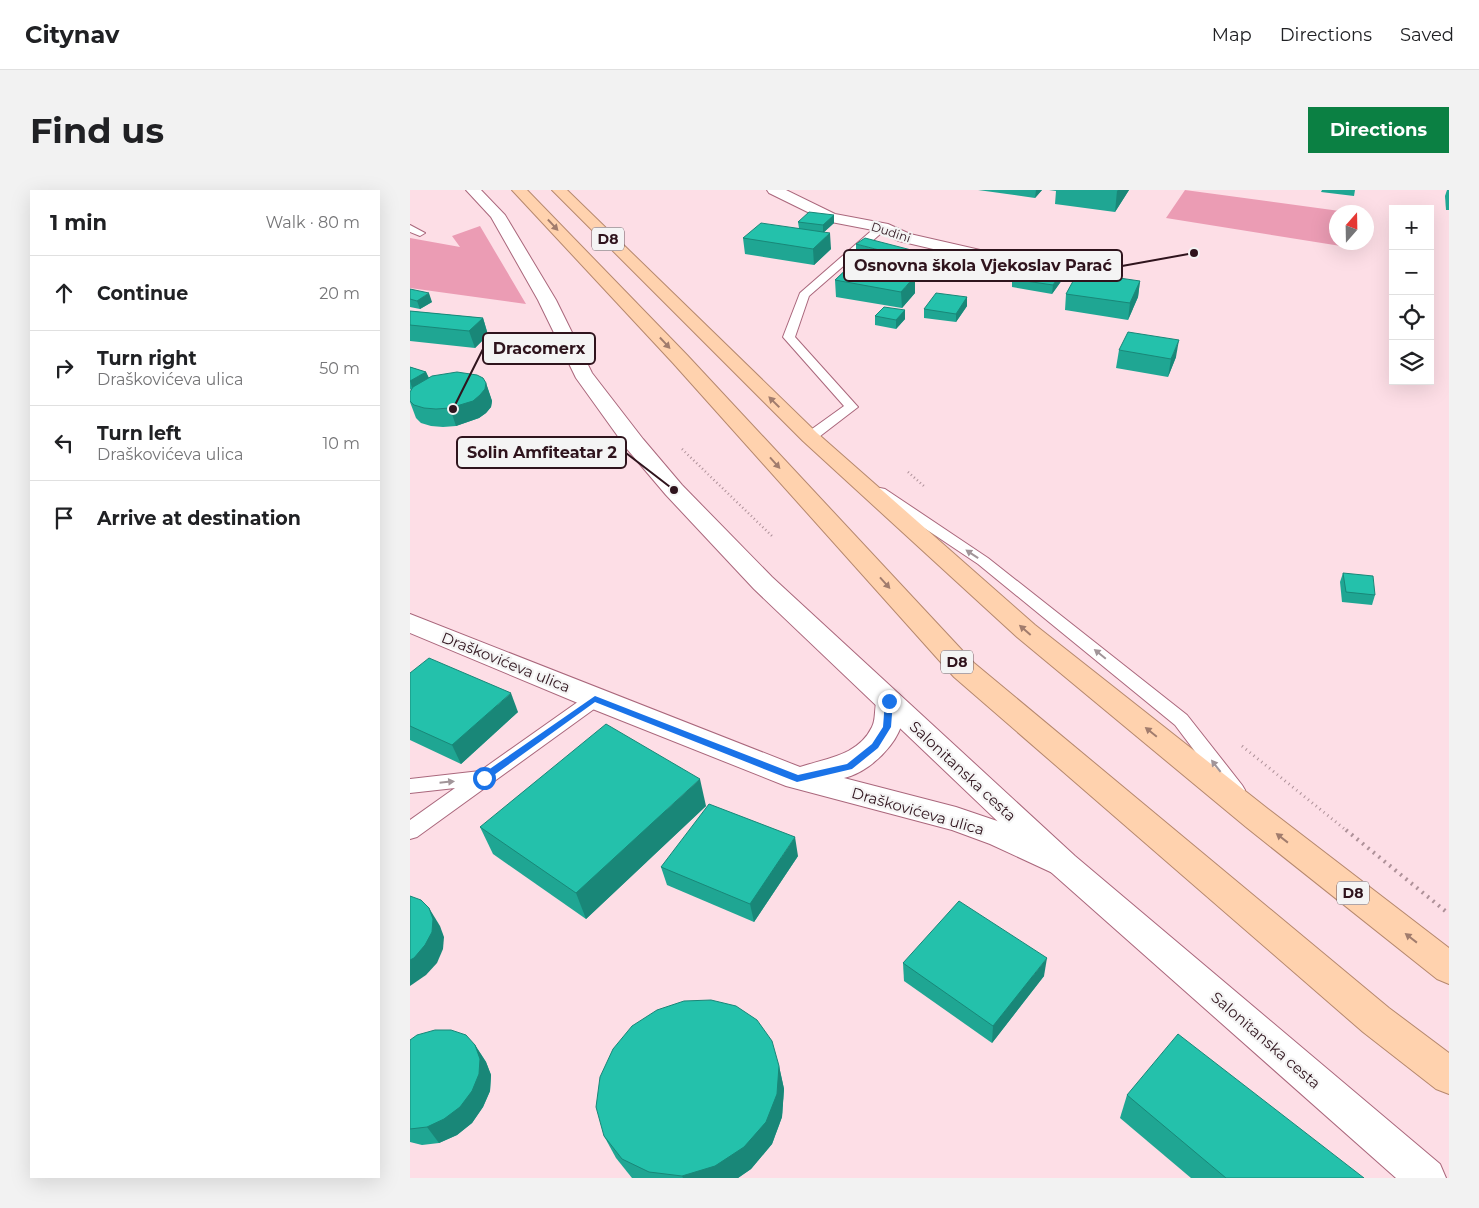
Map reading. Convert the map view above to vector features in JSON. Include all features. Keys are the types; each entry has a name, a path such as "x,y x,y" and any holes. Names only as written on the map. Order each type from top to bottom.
{"highway":[{"name":"D8","path":"519,190 687,367 964,670 1376,1020 1449,1076"},
{"name":"D8","path":"559,190 810,437 1026,631 1257,818 1449,968"}],"main road":[{"name":"Salonitanska cesta","path":"473,190 497,215 548,300 583,374 635,444 674,490 763,583 1064,865 1426,1178"},
{"name":"Dudini","path":"774,190 831,218 882,227 905,238 985,254 1023,265 1130,284"},
{"name":"Draškovićeva ulica","path":"410,623 595,699 797,778 956,819 1001,835 1064,865"},
{"name":"Draškovićeva ulica","path":"797,778 849,766 875,746 887,727 889,701"}],"lane":[{"path":"810,437 852,408 789,337 804,295 882,227"},
{"path":"410,228 420,233"},
{"path":"410,831 595,699"},
{"path":"410,786 484,778"}],"shaded area":[{"path":"1185,190 1329,210 1329,244 1166,218"},
{"path":"480,226 526,304 410,288 410,238 460,247 452,236"}],"building":[{"path":"809,212 834,215 823,225 798,222"},
{"path":"761,223 830,233 813,249 743,238"},
{"path":"865,238 919,252 910,258 856,244"},
{"path":"854,252 870,254 859,264 843,262"},
{"path":"1023,265 1063,271 1053,285 1012,279"},
{"path":"850,266 915,276 901,292 835,280"},
{"path":"1078,272 1140,281 1130,303 1066,294"},
{"path":"410,289 429,293 417,301 410,299"},
{"path":"936,293 967,297 956,314 924,309"},
{"path":"884,307 905,310 896,320 875,316"},
{"path":"410,311 483,318 469,331 410,325"},
{"path":"1128,332 1179,340 1171,359 1119,350"},
{"path":"410,367 426,372 410,381"},
{"path":"457,372 477,375 483,378 486,383 485,389 473,401 450,408 436,409 414,405 410,401 410,392 413,387 432,376"},
{"path":"1343,573 1373,576 1375,595 1346,592"},
{"path":"429,658 511,693 452,745 410,726 410,673"},
{"path":"606,724 700,779 576,893 480,827"},
{"path":"709,804 795,837 750,904 661,867"},
{"path":"410,896 421,900 429,908 433,919 432,932 425,945 410,960"},
{"path":"959,901 1047,958 993,1026 903,963"},
{"path":"711,1000 736,1006 757,1020 772,1041 779,1066 777,1094 766,1122 744,1147 715,1166 682,1176 649,1172 622,1159 604,1136 596,1107 600,1077 613,1049 632,1026 657,1010 684,1001"},
{"path":"435,1030 451,1030 466,1035 475,1045 480,1059 479,1074 472,1091 460,1107 444,1119 427,1127 410,1129 410,1040 417,1035"},
{"path":"1178,1034 1364,1178 1226,1178 1127,1095"}],"place":[{"name":"Osnovna škola Vjekoslav Parać","path":"1194,253"},
{"name":"Dracomerx","path":"453,409"},
{"name":"Solin Amfiteatar 2","path":"674,490"}],"route":[{"path":"484,778 595,699 797,778 849,766 875,746 887,727 889,701"}]}
